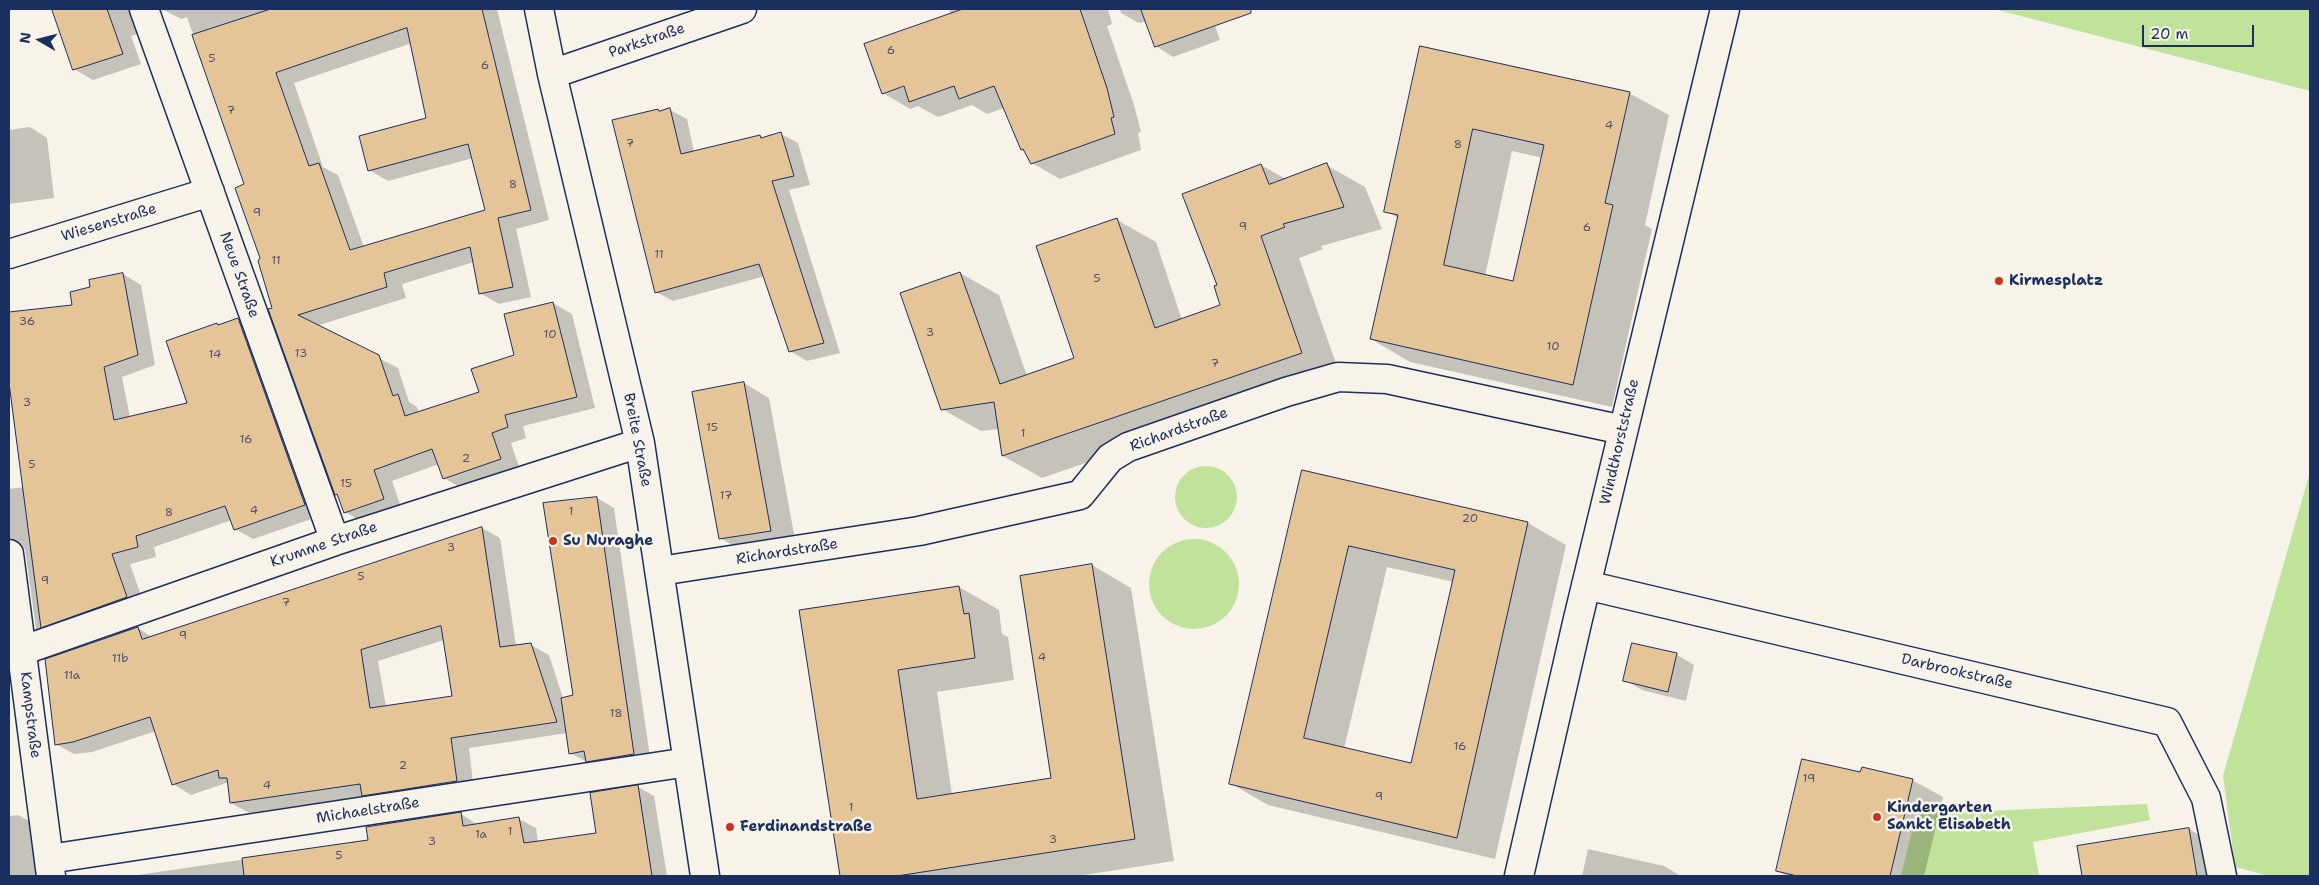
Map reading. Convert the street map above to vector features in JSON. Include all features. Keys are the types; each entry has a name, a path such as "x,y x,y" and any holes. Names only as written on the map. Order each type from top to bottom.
{"street":[{"name":"Neue Straße","path":"144,9 335,541"},
{"name":"Breite Straße","path":"539,9 552,74 640,443 705,876"},
{"name":"Parkstraße","path":"552,74 742,9"},
{"name":"Windthorststraße","path":"1519,876 1586,585 1725,9"},
{"name":"Wiesenstraße","path":"9,254 210,192"},
{"name":"Richardstraße","path":"660,571 919,531 1080,495 1110,458 1128,447 1286,392 1338,377 1396,380 1623,430"},
{"name":"Krumme Straße","path":"15,652 335,541 640,443"},
{"name":"Kampstraße","path":"9,554 15,652 50,868"},
{"name":"Darbrookstraße","path":"1586,585 2166,722 2206,798 2222,876"},
{"name":"Michaelstraße","path":"50,868 688,762"}],"green space":[{"path":"1994,9 2310,9 2310,91"},
{"path":"1206,466 1223,471 1228,475 1232,480 1237,497 1232,514 1228,519 1223,523 1206,528 1189,523 1184,519 1180,514 1175,497 1180,480 1184,475 1189,471"},
{"path":"2310,472 2310,876 2269,876 2235,867 2223,776"},
{"path":"1194,539 1211,543 1226,552 1235,567 1239,584 1235,601 1226,616 1211,625 1194,629 1177,625 1162,616 1153,601 1149,584 1153,567 1162,552 1177,543"},
{"path":"2147,804 2150,820 2033,842 2039,876 1901,876 1916,814"}],"building":[{"path":"52,9 107,9 123,54 73,70"},
{"path":"271,9 482,9 531,210 498,218 513,287 479,294 470,247 384,273 387,287 298,315 379,355 393,396 398,394 405,416 479,392 471,369 514,355 504,314 553,302 577,397 505,415 508,427 492,433 501,459 443,479 432,449 374,470 384,499 344,513 337,494 335,495 268,309 272,308 258,261 260,258 235,188 244,184 192,35","holes":["407,28 426,118 359,136 368,171 468,144 485,210 350,250 319,163 309,166 276,73"]},
{"path":"963,9 1080,9 1107,88 1114,117 1111,118 1115,134 1031,164 1023,149 1021,150 994,86 959,99 954,86 909,102 904,86 882,94 864,44"},
{"path":"1141,9 1251,9 1251,13 1155,47"},
{"path":"1420,46 1630,92 1605,203 1613,205 1573,385 1370,339 1398,215 1384,212","holes":["1473,129 1544,145 1513,281 1444,265"]},
{"path":"670,108 681,154 760,135 761,138 781,132 794,176 772,181 824,343 789,352 759,264 655,293 612,120"},
{"path":"1327,163 1344,207 1283,224 1285,227 1261,236 1302,353 1002,456 994,402 941,410 900,293 960,272 1000,384 1074,358 1036,246 1117,218 1155,328 1220,305 1214,286 1217,285 1182,194 1261,164 1269,184"},
{"path":"123,273 138,355 104,367 114,420 187,403 166,341 217,323 218,325 238,318 305,505 234,530 225,506 136,536 138,547 112,554 127,597 41,628 9,383 9,312 72,305 70,292 90,287 89,280"},
{"path":"744,382 771,531 719,539 692,392"},
{"path":"1302,470 1528,522 1457,838 1229,784","holes":["1349,546 1455,570 1411,763 1304,738"]},
{"path":"597,497 634,754 586,762 584,751 569,754 561,698 573,695 543,503"},
{"path":"482,527 500,647 531,643 557,722 451,738 457,781 362,796 360,784 230,803 227,778 219,778 218,770 172,785 150,717 73,742 55,745 45,659 138,627 142,639","holes":["441,626 452,696 370,708 361,650"]},
{"path":"1092,564 1135,839 897,876 840,876 799,610 959,586 964,614 969,613 975,658 898,670 917,799 1051,778 1020,576"},
{"path":"1632,643 1677,653 1668,692 1623,681"},
{"name":"Kindergarten Sankt Elisabeth","path":"1802,759 1860,772 1862,767 1913,779 1890,876 1797,876 1776,871"},
{"path":"638,785 652,876 244,876 242,858 368,840 366,827 461,812 463,826 519,817 524,843 596,833 590,793"},
{"path":"2189,828 2197,876 2082,876 2077,846"}],"place":[{"name":"Kirmesplatz","path":"1999,281"},
{"name":"Su Nuraghe","path":"553,541"},
{"name":"Kindergarten Sankt Elisabeth","path":"1877,817"},
{"name":"Ferdinandstraße","path":"730,827"}]}
